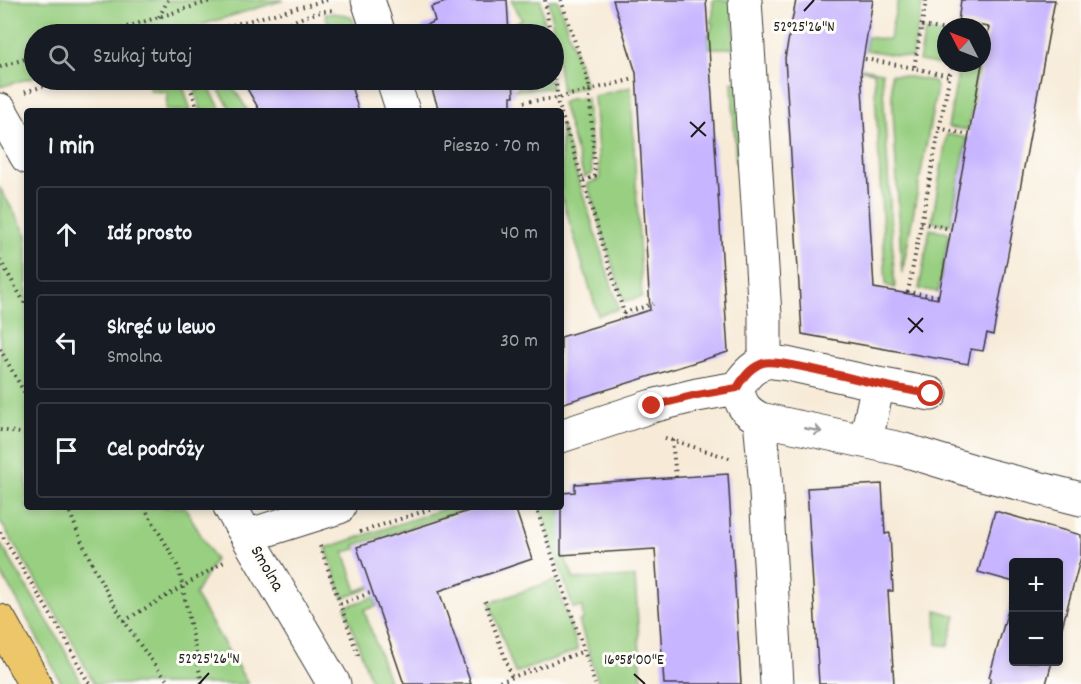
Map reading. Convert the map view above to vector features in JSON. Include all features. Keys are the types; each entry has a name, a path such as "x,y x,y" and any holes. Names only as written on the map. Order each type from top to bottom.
{"main road":[{"path":"0,621 35,684"}],"street":[{"path":"745,0 765,315 765,361"},
{"path":"353,5 370,24"},
{"path":"396,90 401,108"},
{"path":"10,102 24,147"},
{"path":"931,394 765,361 752,368 737,388 740,401 748,412 760,419 901,448 986,475 1081,499"},
{"path":"866,440 878,384"},
{"path":"564,435 652,406 737,388"},
{"path":"760,419 777,684"},
{"path":"232,510 250,541"},
{"name":"Smolna","path":"334,684 250,541 346,521"}],"path":[{"path":"159,17 168,0"},
{"path":"136,24 214,0"},
{"path":"236,24 327,0"},
{"path":"545,0 549,24"},
{"path":"561,0 590,90 595,176 583,181"},
{"path":"914,68 926,0"},
{"path":"290,24 320,12 353,5"},
{"path":"922,26 937,28"},
{"path":"0,67 24,59"},
{"path":"865,59 949,76"},
{"path":"938,296 908,292 950,72"},
{"path":"524,102 558,98 634,79"},
{"path":"10,102 38,90"},
{"path":"191,90 197,108"},
{"path":"557,90 560,108"},
{"path":"564,121 624,313 653,303"},
{"path":"939,128 969,135"},
{"path":"921,224 951,229"},
{"path":"0,260 24,302"},
{"path":"0,350 24,392"},
{"path":"0,429 24,433"},
{"path":"658,436 732,459"},
{"path":"672,440 676,477"},
{"path":"70,510 90,560 124,621 170,684"},
{"path":"146,510 179,569 202,684"},
{"path":"346,521 418,510"},
{"path":"537,510 595,684"},
{"path":"0,532 65,638 89,684"},
{"path":"124,621 182,587 250,541"},
{"path":"320,545 360,663"},
{"path":"340,604 373,592"},
{"path":"485,601 512,678"},
{"path":"494,684 584,651"}],"green space":[{"path":"0,0 284,0 205,24 24,24 24,80 0,87"},
{"path":"511,0 541,0 544,24 514,24 522,19"},
{"path":"549,0 558,0 586,86 562,92 564,90 564,24 552,24"},
{"path":"713,0 732,0 735,48 709,48 708,37 713,24 710,22 713,15"},
{"path":"898,0 923,0 912,58 865,50 867,37 889,40"},
{"path":"325,14 347,15 352,18 354,24 329,24"},
{"path":"925,31 937,33 937,64 919,61"},
{"path":"862,68 882,72 895,288 886,285 874,72 862,70"},
{"path":"958,72 978,72 968,130 948,127"},
{"path":"891,74 933,81 937,87 902,274"},
{"path":"738,81 743,163 736,164 732,82"},
{"path":"631,87 642,297 624,301 587,184 600,179 594,96"},
{"path":"184,90 190,108 166,108 167,92 151,91"},
{"path":"210,90 220,108 200,108 195,91"},
{"path":"219,90 235,90 246,108 230,108"},
{"path":"587,98 592,174 584,177 562,103 569,99"},
{"path":"564,134 619,309 598,315 564,204"},
{"path":"947,134 967,138 950,225 932,222"},
{"path":"0,188 24,230 24,510 187,510 215,560 195,595 248,684 94,684 70,637 0,521"},
{"path":"930,229 949,233 938,292 919,289"},
{"path":"441,510 464,510 355,545 356,549 344,552 357,591 370,586 371,588 343,598 326,548"},
{"path":"541,510 560,510 564,555 574,579 635,577 642,684 599,684 579,621 583,620 582,607 573,608"},
{"path":"0,543 61,643 82,684 62,684 0,572"},
{"path":"555,580 578,650 515,673 490,603"},
{"path":"374,597 377,606 364,610 390,684 372,684 345,607"},
{"path":"936,610 956,616 948,646 937,644"}],"building":[{"path":"451,0 507,0 508,24 428,24 435,21 431,7"},
{"path":"613,0 706,0 728,352 564,403 564,336 650,310 636,73"},
{"path":"796,0 873,0 861,71 874,288 938,299 981,72 991,72 991,18 959,18 961,0 1055,0 993,335 987,333 983,351 971,349 968,364 802,334 785,58"},
{"path":"248,90 352,90 358,108 258,108"},
{"path":"432,90 514,90 511,108 438,108"},
{"path":"728,474 741,684 664,684 655,549 561,555 561,510 564,510 564,493 575,492 575,484"},
{"path":"882,484 885,534 890,533 893,591 888,591 894,684 819,684 807,488"},
{"path":"472,510 516,510 532,559 439,591 471,684 404,684 357,547"},
{"path":"995,511 1081,535 1081,557 1063,623 1063,558 1009,558 1009,581 978,572"},
{"path":"1009,607 1009,666 1051,666 1046,684 989,684 991,678 989,677"}],"route":[{"path":"652,406 737,388 752,368 765,361 931,394"}]}
